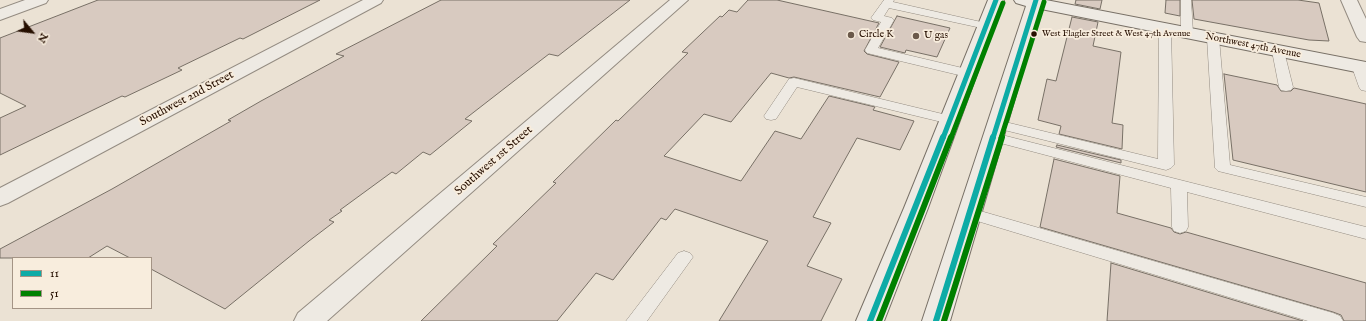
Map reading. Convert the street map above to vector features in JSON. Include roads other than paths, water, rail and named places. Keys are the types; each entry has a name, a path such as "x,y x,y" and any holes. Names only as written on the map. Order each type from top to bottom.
{"street":[{"path":"0,15 40,0"},
{"name":"Southwest 2nd Street","path":"0,198 375,0"},
{"name":"Southwest 1st Street","path":"308,321 680,0"},
{"path":"870,321 996,0"},
{"path":"1349,0 1366,37"},
{"path":"936,321 996,130 1031,1"},
{"name":"Northwest 47th Avenue","path":"1031,1 1362,68"}],"lane":[{"path":"1186,0 1187,33"},
{"path":"967,73 871,50 888,20 877,18 887,2 986,26"},
{"path":"996,130 1166,166 1165,29"},
{"path":"1213,38 1222,168 1366,202"},
{"path":"1278,51 1286,87"},
{"path":"1362,68 1366,87"},
{"path":"771,116 794,82 950,120"},
{"path":"996,130 1179,185 1366,233"},
{"path":"1179,185 1180,227"},
{"path":"970,212 1333,321"},
{"path":"636,321 684,257"}],"place":[{"name":"West Flagler Street & West 47th Avenue","path":"1034,34"},
{"name":"Circle K","path":"851,35"},
{"name":"U gas","path":"916,36"}]}
